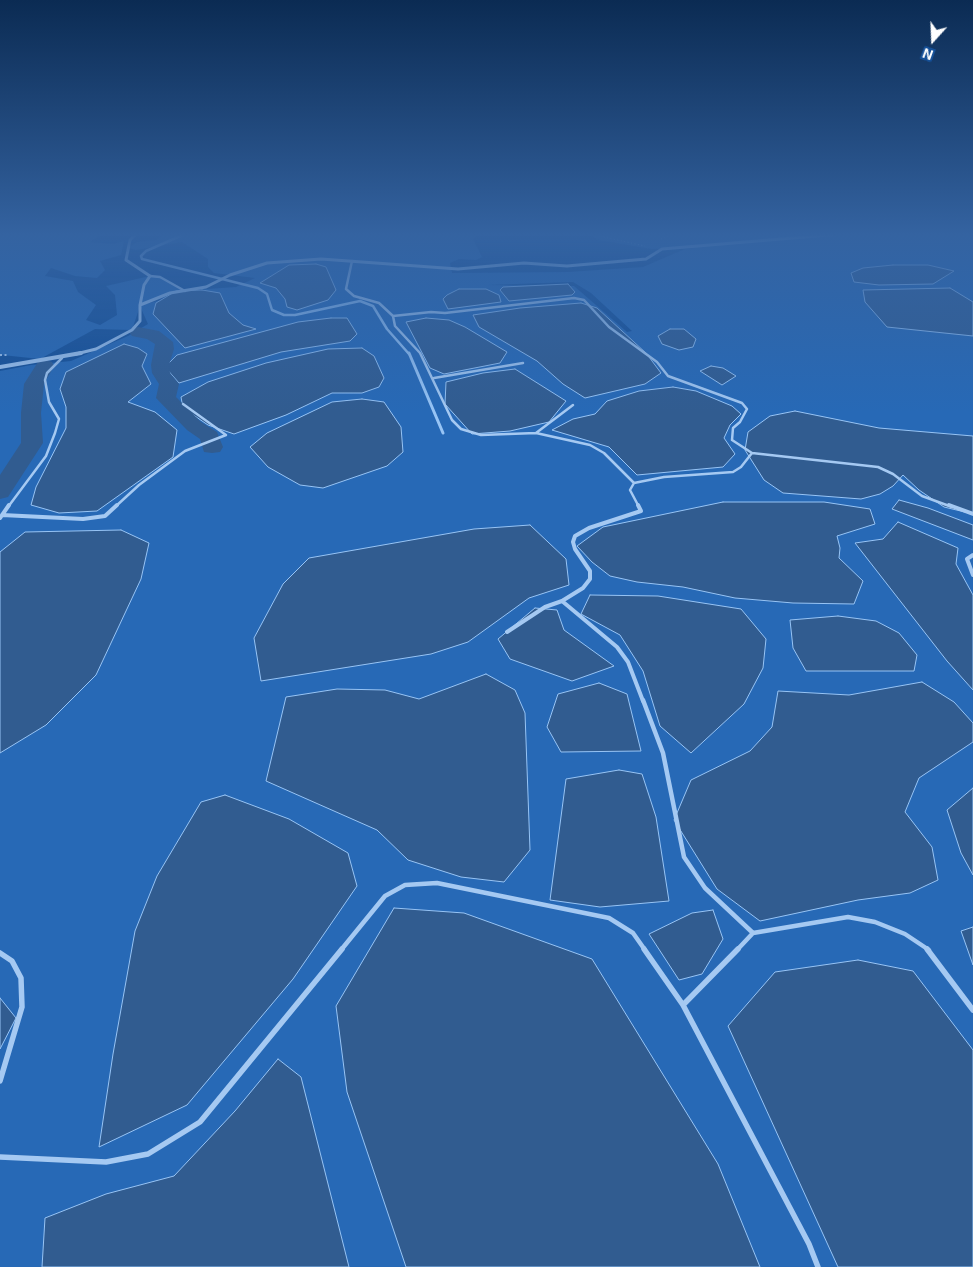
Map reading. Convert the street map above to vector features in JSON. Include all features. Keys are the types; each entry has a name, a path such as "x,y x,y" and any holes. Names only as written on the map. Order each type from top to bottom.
{"street":[{"path":"0,366 36,359 62,358 96,349 132,330 140,321 142,293"},
{"path":"140,305 176,293"}],"lane":[{"path":"350,293 379,303 393,316 395,326 420,354 434,378 452,420 461,429 480,435 536,433 598,449 634,482"},
{"path":"393,316 431,312 445,313 574,298 584,300 590,304 609,327 657,362 668,376 742,403 747,409 740,422 733,428 732,440 752,452 878,467 893,474 922,496 973,514"},
{"path":"1,516 46,456 55,433 59,418 49,402 45,380 47,373 62,358"},
{"path":"434,378 523,363"},
{"path":"183,404 226,434"},
{"path":"536,433 573,405"},
{"path":"1,516 83,519 105,516 139,484 185,451 226,434"},
{"path":"634,482 664,477 733,472 741,467 752,452"},
{"path":"507,632 545,607 562,601 583,588 590,579 590,571 575,549 573,542 575,536 589,528 641,511 630,490 634,482"},
{"path":"973,555 967,559 973,575"},
{"path":"562,601 617,647 628,662 663,753 684,857 705,888 753,933"},
{"path":"0,1157 106,1162 148,1154 200,1122 385,896 405,885 437,882 609,918 633,933 683,1005 809,1244 818,1267"},
{"path":"683,1005 753,933 827,919 848,917 875,922 906,934 928,949 973,1010"},
{"path":"0,953 12,961 21,978 22,1007 0,1081"}],"shaded area":[{"path":"0,293 80,293 96,305 86,320 100,325 117,315 115,295 113,293 171,293 141,305 190,293 582,293 627,332 632,331 591,293 973,293 973,1267 0,1267 0,371 31,365 71,361 128,336 148,324 140,306 132,330 95,329 40,359 2,355 0,357"},
{"path":"172,293 220,293 229,313 243,325 256,329 185,348 153,314 156,303"},
{"path":"280,293 333,293 328,300 297,310 287,307 285,299"},
{"path":"451,293 495,293 499,295 501,302 448,309 443,299"},
{"path":"503,293 574,293 572,295 509,301"},
{"path":"864,293 958,293 973,302 973,336 887,327 865,302"},
{"path":"581,303 597,308 646,353 661,373 645,384 585,398 563,384 537,361 479,327 473,315 520,308"},
{"path":"347,318 357,334 350,341 281,352 179,383 165,367 177,355 298,322"},
{"path":"426,318 449,320 465,327 507,352 500,363 444,374 430,368 406,322"},
{"path":"670,329 684,329 696,339 693,347 679,350 662,344 658,336"},
{"path":"124,344 138,348 147,354 142,366 151,384 128,402 155,412 177,430 173,457 97,511 59,513 31,505 36,487 66,428 66,407 60,389 66,372"},
{"path":"362,348 374,356 384,378 379,387 362,393 332,393 286,415 234,434 208,425 183,408 181,397 208,382 266,363 328,349"},
{"path":"711,366 723,368 736,376 722,385 700,371"},
{"path":"515,369 566,401 549,422 510,431 472,434 445,404 446,382 483,373"},
{"path":"673,387 696,391 732,406 741,414 730,425 724,438 735,454 723,467 637,475 609,447 552,430 573,419 595,414 607,401 639,391"},
{"path":"362,399 384,402 401,427 403,452 387,466 323,488 300,485 268,467 250,447 267,433 332,402"},
{"path":"795,411 879,428 973,436 973,514 944,507 919,490 903,475 893,486 880,494 861,499 783,493 764,480 745,450 748,432 770,416"},
{"path":"899,500 928,508 973,525 973,540 892,509"},
{"path":"723,502 824,502 870,509 875,524 837,536 840,548 839,558 863,581 854,604 793,603 735,598 683,587 637,582 610,576 592,562 577,546 603,527"},
{"path":"898,522 958,548 956,564 973,595 973,690 947,661 855,543 883,539"},
{"path":"530,525 566,559 569,585 529,598 468,642 431,654 261,681 254,638 283,584 309,558 474,529"},
{"path":"121,530 149,543 141,579 96,675 46,725 0,753 0,552 25,532"},
{"path":"590,595 658,596 741,609 766,639 763,668 744,704 691,753 660,726 643,671 620,635 581,614"},
{"path":"535,608 557,610 564,630 614,666 572,681 510,659 498,639"},
{"path":"838,616 876,621 899,633 917,655 914,671 806,671 793,648 790,620"},
{"path":"486,674 515,690 525,713 530,850 504,882 461,877 408,860 377,830 266,781 286,697 337,689 385,690 419,699"},
{"path":"922,682 954,702 973,723 973,742 919,778 905,812 932,847 938,880 910,893 858,900 760,921 717,889 674,820 691,780 750,751 772,727 778,691 849,695"},
{"path":"599,683 627,694 641,751 561,752 547,727 558,694"},
{"path":"619,770 642,774 656,817 669,901 600,907 550,900 566,779"},
{"path":"973,788 973,875 961,853 947,810"},
{"path":"225,795 289,819 348,853 357,886 293,979 187,1105 99,1147 135,931 157,876 201,802"},
{"path":"394,908 464,913 592,959 718,1164 760,1267 406,1267 347,1092 336,1006"},
{"path":"713,910 723,939 702,974 679,980 649,934 692,913"},
{"path":"973,927 973,965 961,931"},
{"path":"858,960 913,971 973,1050 973,1267 838,1267 728,1026 775,972"},
{"path":"0,998 16,1018 0,1049"},
{"path":"278,1059 301,1077 349,1267 42,1267 45,1218 106,1194 174,1176 235,1111"}],"waterway":[{"path":"266,293 272,310 284,315 295,315 360,301 373,306 387,329 409,354"},
{"path":"138,332 153,335 164,342 165,349 160,365 161,373 169,384 166,398 194,426 210,436 212,447"},
{"path":"409,353 443,433"},
{"path":"0,492 32,443 31,413 34,384 45,366"}]}
